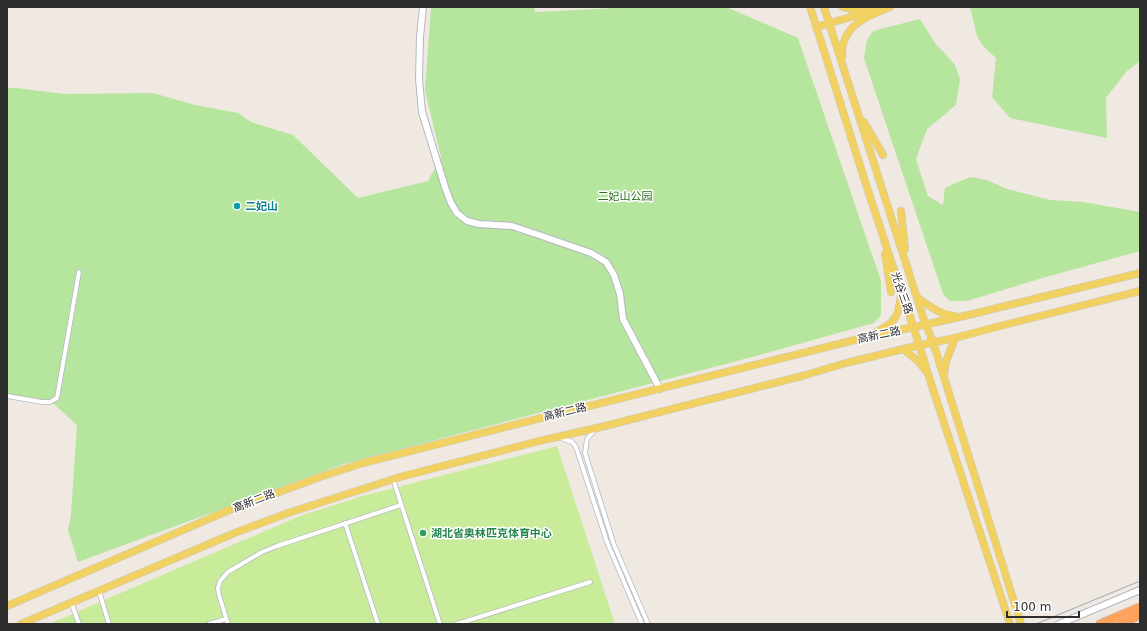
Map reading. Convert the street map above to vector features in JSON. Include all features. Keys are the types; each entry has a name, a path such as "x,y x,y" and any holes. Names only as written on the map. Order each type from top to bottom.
{"highway":[{"path":"1100,624 1140,608"},
{"path":"1120,624 1140,616"}],"main road":[{"name":"光谷三路","path":"810,7 847,128 920,345 928,374 1010,624"},
{"name":"光谷三路","path":"824,7 925,323 933,342 1021,624"},
{"path":"842,7 854,10 878,7"},
{"path":"816,27 886,7"},
{"path":"842,63 842,45 846,35 851,29 856,24 890,7"},
{"path":"856,108 883,155"},
{"path":"901,211 906,263"},
{"path":"881,232 891,292"},
{"name":"高新二路","path":"7,606 227,511 320,477 371,462 867,337 1140,273"},
{"path":"867,337 893,322 898,312 901,291"},
{"name":"高新二路","path":"21,624 237,532 291,512 393,479 903,349 955,338 1140,291"},
{"path":"918,298 935,310 952,316 960,316"},
{"path":"943,377 946,362 955,338"},
{"path":"903,349 918,361 928,374"}],"street":[{"path":"423,7 420,36 419,79 422,112 445,187 457,214 467,221 479,224 512,226 591,253 606,262 614,275 620,294 623,319 660,389"},
{"path":"7,396 42,402 50,402 57,398 79,272"},
{"path":"597,428 587,439 585,454 614,545 648,624"},
{"path":"554,438 565,439 572,442 576,447 607,542 642,624"},
{"path":"393,479 440,624"},
{"path":"228,624 218,588 220,581 228,572 262,552 277,546 401,505"},
{"path":"345,523 378,624"},
{"path":"457,624 472,622 590,582"},
{"path":"99,590 109,624"},
{"path":"1059,624 1140,590"},
{"path":"71,602 79,624"},
{"path":"209,624 226,619"}],"green space":[{"name":"二妃山公园","path":"431,7 534,7 535,12 635,7 726,7 798,38 881,281 881,315 874,323 752,357 344,464 78,562 68,530 71,514 77,425 54,404 7,398 7,88 64,94 153,93 195,105 238,113 251,122 293,135 358,198 428,181 441,157 425,91"},
{"path":"970,7 1140,7 1140,61 1127,71 1106,98 1107,138 1010,118 992,97 996,58 983,46 977,36"},
{"path":"920,19 935,43 955,65 960,79 956,105 927,129 916,159 928,196 943,205 945,188 970,177 987,180 1007,189 1050,200 1083,202 1140,212 1140,251 967,301 950,301 943,294 864,58 867,40 873,31"},
{"name":"湖北省奥林匹克体育中心","path":"557,446 615,624 49,624 303,515 363,496"}],"tram line":[{"path":"1036,624 1140,581"}],"place":[{"name":"二妃山","path":"237,206"},
{"name":"湖北省奥林匹克体育中心","path":"423,533"}]}
